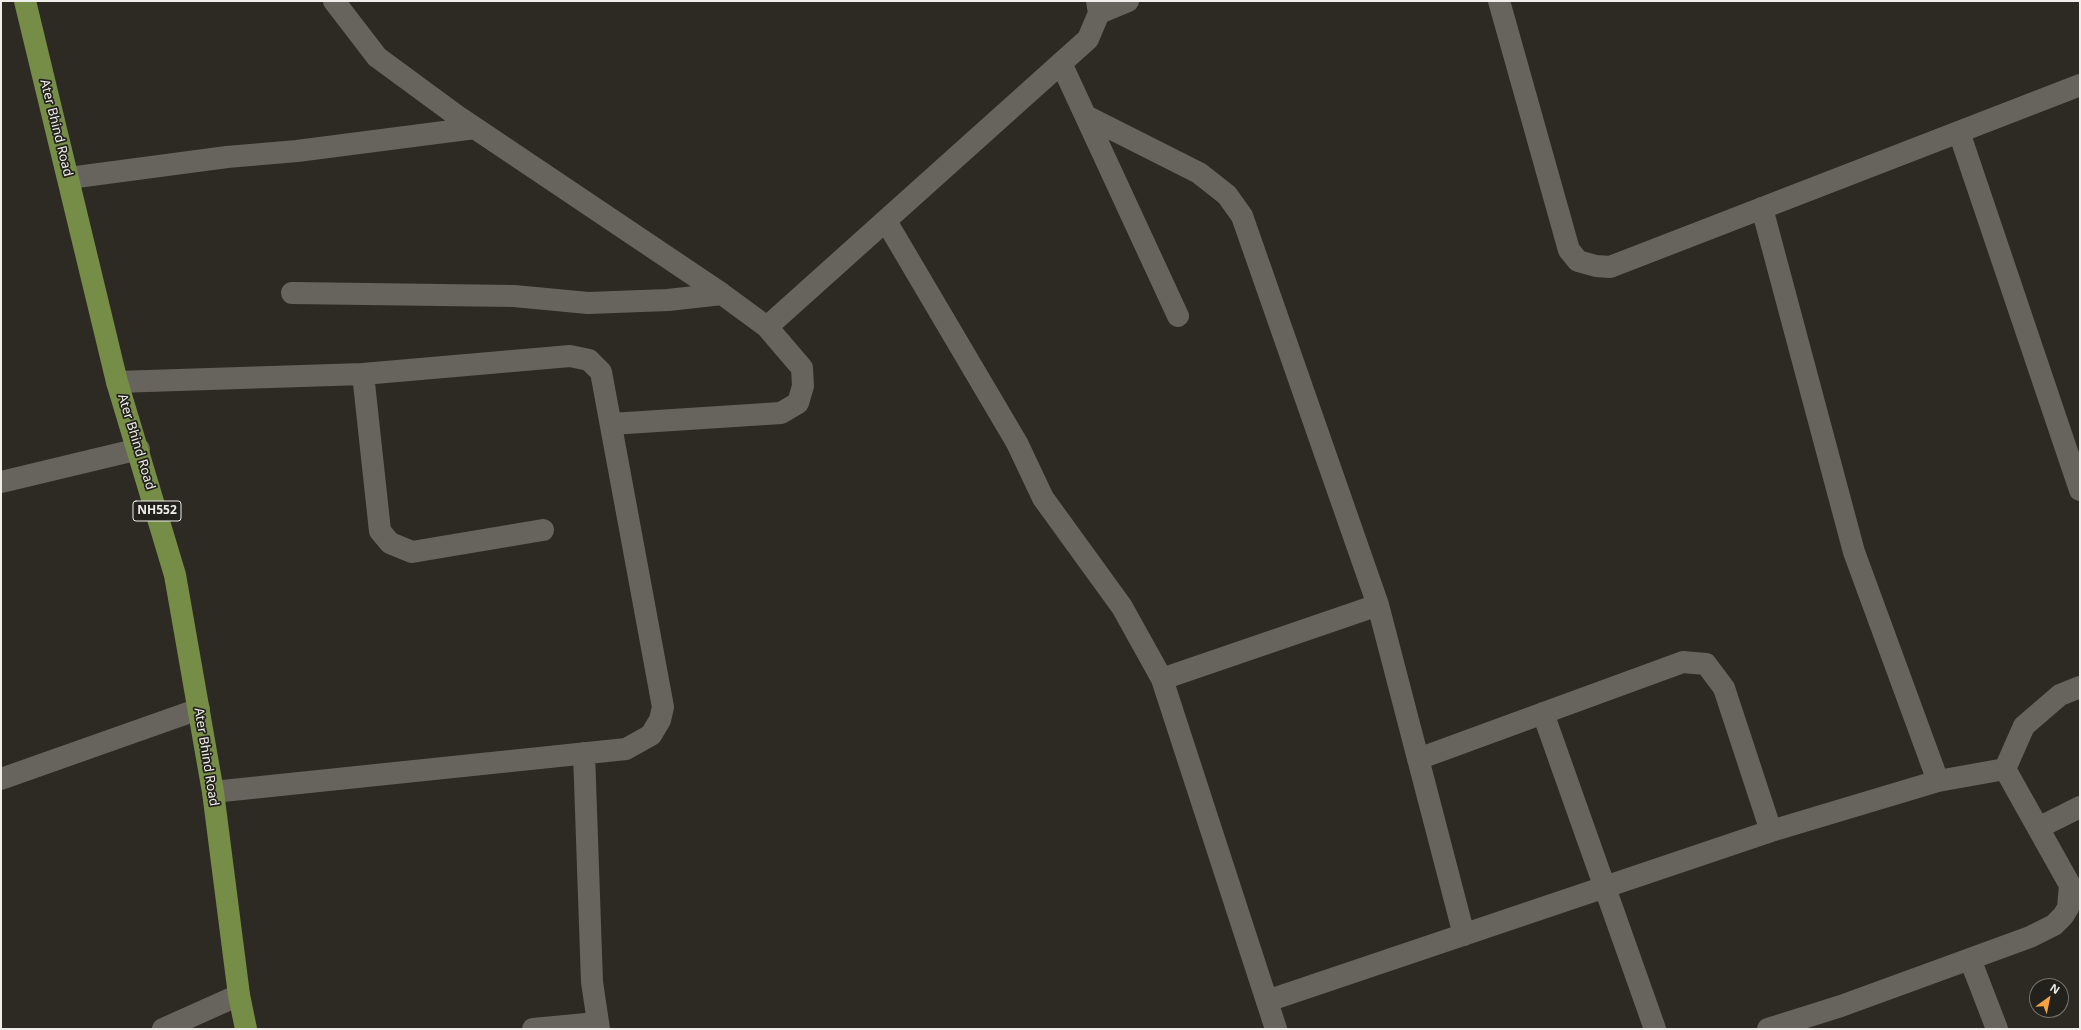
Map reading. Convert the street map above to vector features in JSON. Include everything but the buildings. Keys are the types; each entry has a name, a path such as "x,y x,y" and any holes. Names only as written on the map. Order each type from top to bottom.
{"highway":[{"name":"Ater Bhind Road","path":"25,1 117,382 139,449 175,575 213,792 239,995 246,1029"}],"street":[{"path":"334,1 377,57 475,128 722,294 767,327 802,368 803,386 798,403 781,414 611,424"},
{"path":"767,327 1088,39 1098,7 1128,1"},
{"path":"1499,1 1569,250 1578,261 1596,266 1610,267 2080,85"},
{"path":"1061,63 1178,316"},
{"path":"1086,116 1199,173 1227,195 1242,216 1378,604 1464,935"},
{"path":"68,178 227,157 297,151 475,128"},
{"path":"1959,132 2080,490"},
{"path":"1762,208 1854,552 1938,781"},
{"path":"886,221 1017,443 1043,498 1122,608 1162,678 1276,1029"},
{"path":"292,293 514,296 588,303 668,300 722,294"},
{"path":"117,382 363,374 570,356 589,360 601,372 663,707 660,720 651,735 626,749 213,792"},
{"path":"363,374 380,531 390,543 412,552 543,530"},
{"path":"1,482 139,449"},
{"path":"1162,678 1378,604"},
{"path":"1418,759 1683,662 1706,664 1724,688 1771,831"},
{"path":"2005,769 2024,726 2060,695 2080,688"},
{"path":"1,779 199,709"},
{"path":"1544,713 1655,1029"},
{"path":"533,1029 598,1026 592,982 584,753"},
{"path":"1267,1002 1771,831 1938,781 2005,769"},
{"path":"1768,1029 1841,1006 2030,937 2054,925 2063,916 2068,908 2070,885 2005,769"},
{"path":"2038,828 2080,807"},
{"path":"1970,959 1997,1029"},
{"path":"172,1027 239,995"}]}
